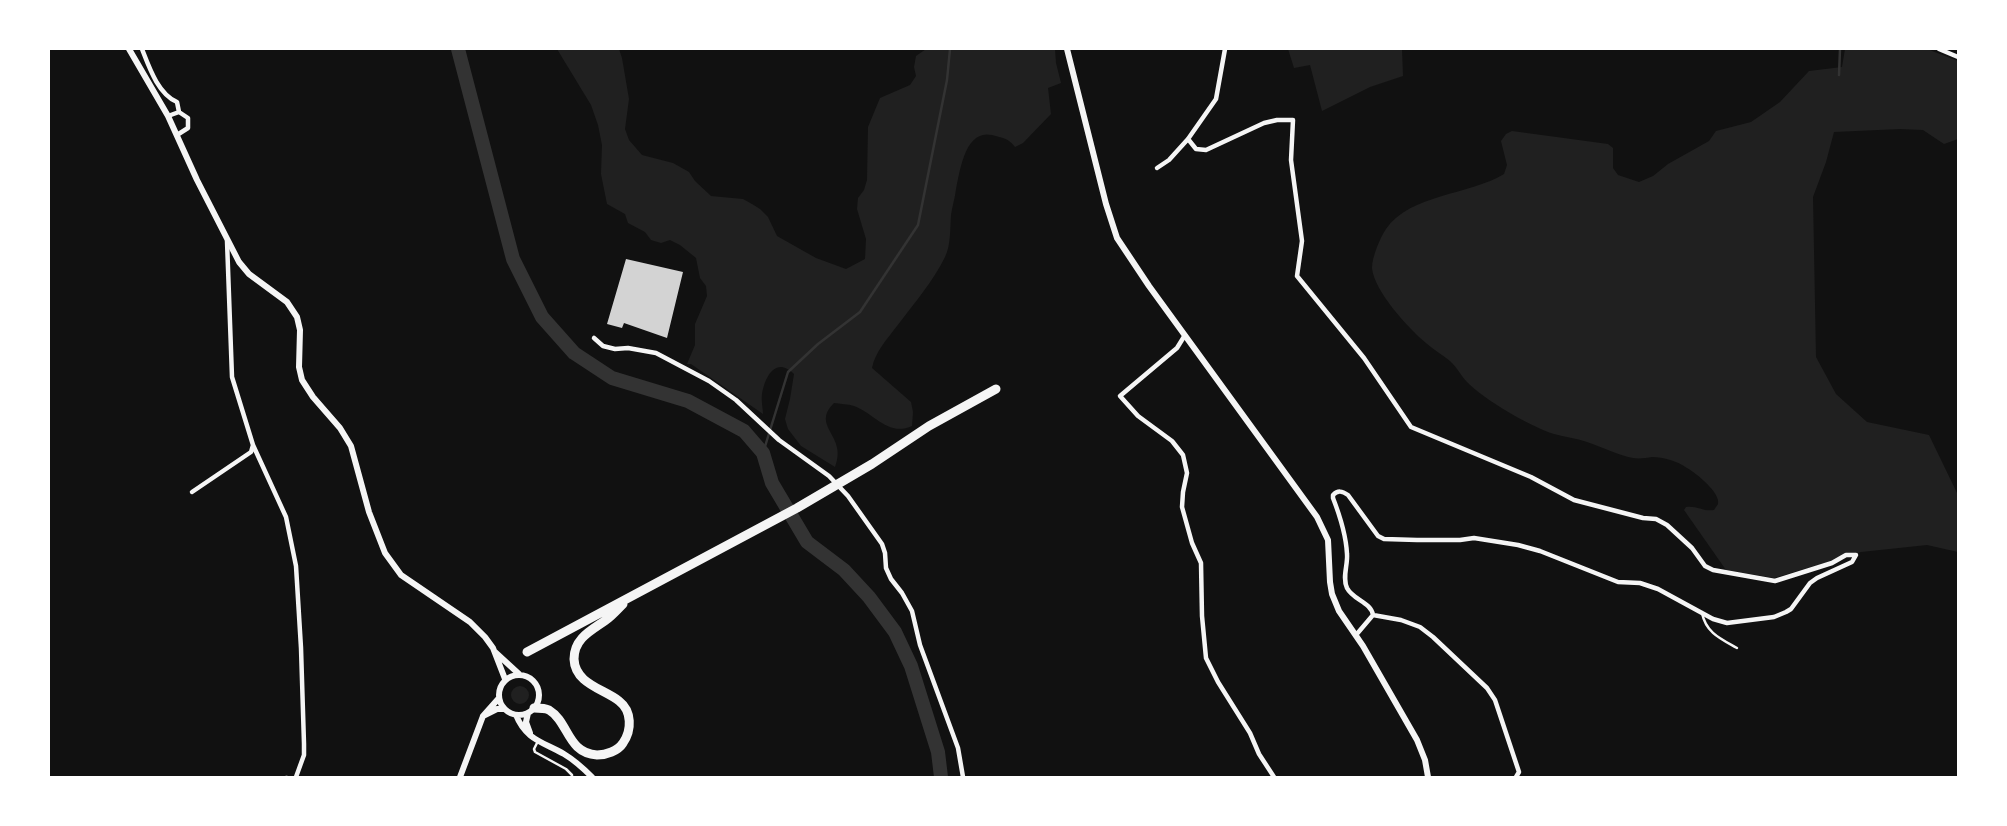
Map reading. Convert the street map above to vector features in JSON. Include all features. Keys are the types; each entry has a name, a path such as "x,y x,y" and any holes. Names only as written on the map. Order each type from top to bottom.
{"highway":[{"path":"527,652 797,508 872,464 929,426 996,389"},
{"path":"531,710 548,709 556,715 574,745 586,753 599,755 620,747 627,737 630,725 628,714 620,702 584,679 577,669 574,660 580,639 587,632 608,619 630,597"}],"main road":[{"path":"129,49 168,116 227,241 239,262 248,274 287,302 297,317 300,330 299,367 302,380 313,397 340,428 351,446 369,512 385,552 401,575 470,622 484,636 494,651 505,680"},
{"path":"1067,49 1106,204 1117,238 1132,262 1318,517 1328,540 1332,594 1339,611 1356,635 1417,740 1429,776"},
{"path":"494,651 520,674 533,680 539,689 539,699 531,710 526,722 537,741"},
{"path":"504,709 499,698 500,688 505,680 520,674"},
{"path":"460,777 483,716 499,698"},
{"path":"483,716 497,708 516,715 524,730 537,741 565,755 592,777"},
{"path":"516,715 531,710"}],"street":[{"path":"142,49 153,76 170,99 177,102 179,112 188,118 189,125 186,131 177,135"},
{"path":"1157,168 1169,160 1188,140 1216,99 1225,49"},
{"path":"1939,49 1958,57"},
{"path":"168,116 179,112"},
{"path":"1188,140 1196,150 1206,150 1264,123 1277,120 1293,120 1291,160 1302,241 1297,276 1364,358 1411,427 1531,477 1574,500 1643,518 1656,518 1668,525 1692,548 1705,566 1713,570 1775,581 1846,556 1856,555 1852,562 1810,583 1791,609 1780,615 1727,623 1713,619 1658,589 1640,583 1618,582 1540,551 1518,545 1474,538 1460,540 1384,539 1378,536 1348,495 1336,492 1333,498 1343,523 1347,554 1345,573 1347,587 1356,599 1369,607 1373,615"},
{"path":"227,241 232,377 254,445 286,517 296,566 304,744 304,755 296,777"},
{"path":"1185,335 1177,348 1120,396 1138,416 1172,441 1183,455 1187,473 1182,507 1192,543 1201,563 1202,616 1206,658 1218,682 1250,734 1259,754 1274,777"},
{"path":"594,338 603,346 614,349 628,348 656,353 709,381 752,415 779,440 829,476 848,496 882,544 889,574 912,610 920,645 958,748 963,777"},
{"path":"192,492 251,452 254,445"},
{"path":"1356,635 1373,615"},
{"path":"1373,615 1401,620 1420,627 1487,688 1495,700 1519,772 1516,777"}],"lane":[{"path":"1701,612 1704,623 1715,637 1737,648"},
{"path":"537,741 534,749 535,752 566,769 572,777"}],"shaded area":[{"path":"557,49 619,49 629,99 625,129 629,140 642,155 673,163 689,172 695,181 711,196 743,199 752,204 768,217 777,236 816,258 846,269 865,259 866,239 857,209 858,198 864,190 867,180 868,127 880,98 910,85 916,76 914,67 916,56 926,49 1055,49 1061,83 1048,88 1051,114 1023,143 1015,147 1008,140 992,135 983,135 976,138 970,145 962,162 945,257 929,283 876,356 872,368 911,402 913,412 912,426 903,429 888,426 854,406 834,403 828,411 826,419 837,447 838,456 835,467 801,446 788,429 785,419 794,374 788,369 777,368 772,370 769,375 763,387 763,414 691,364 687,364 695,345 695,324 707,296 706,286 700,278 696,258 680,245 670,240 661,243 651,240 645,232 628,223 625,214 607,204 601,174 602,145 598,125 591,105"},
{"path":"1288,49 1402,49 1403,76 1370,87 1322,111 1310,65 1294,68"},
{"path":"1845,49 1927,49 1958,61 1958,139 1944,144 1923,130 1900,129 1834,132 1826,162 1813,197 1816,357 1836,394 1867,422 1929,435 1958,495 1958,552 1927,545 1861,552 1774,578 1726,570 1684,510 1686,507 1690,507 1714,510 1718,505 1716,494 1702,479 1670,460 1657,457 1633,458 1583,441 1554,434 1495,404 1474,389 1452,363 1426,343 1393,309 1374,277 1373,259 1386,229 1397,217 1425,202 1475,187 1504,174 1507,165 1501,141 1506,134 1512,131 1608,144 1613,148 1613,168 1618,175 1639,182 1653,176 1668,164 1709,141 1716,131 1751,122 1780,102 1809,71 1842,67"},
{"path":"520,686 526,689 529,695 526,701 520,704 514,701 511,695 514,689"}],"building":[{"path":"626,259 683,272 667,338 624,323 622,328 607,324"}],"waterway":[{"path":"458,49 513,259 542,317 574,353 612,378 688,401 744,431 763,453 772,483 807,542 844,570 869,597 895,632 911,666 938,752 941,777"},
{"path":"763,453 788,372 818,344 860,312 918,225 947,80 950,49"},
{"path":"1839,75 1840,49"}]}
